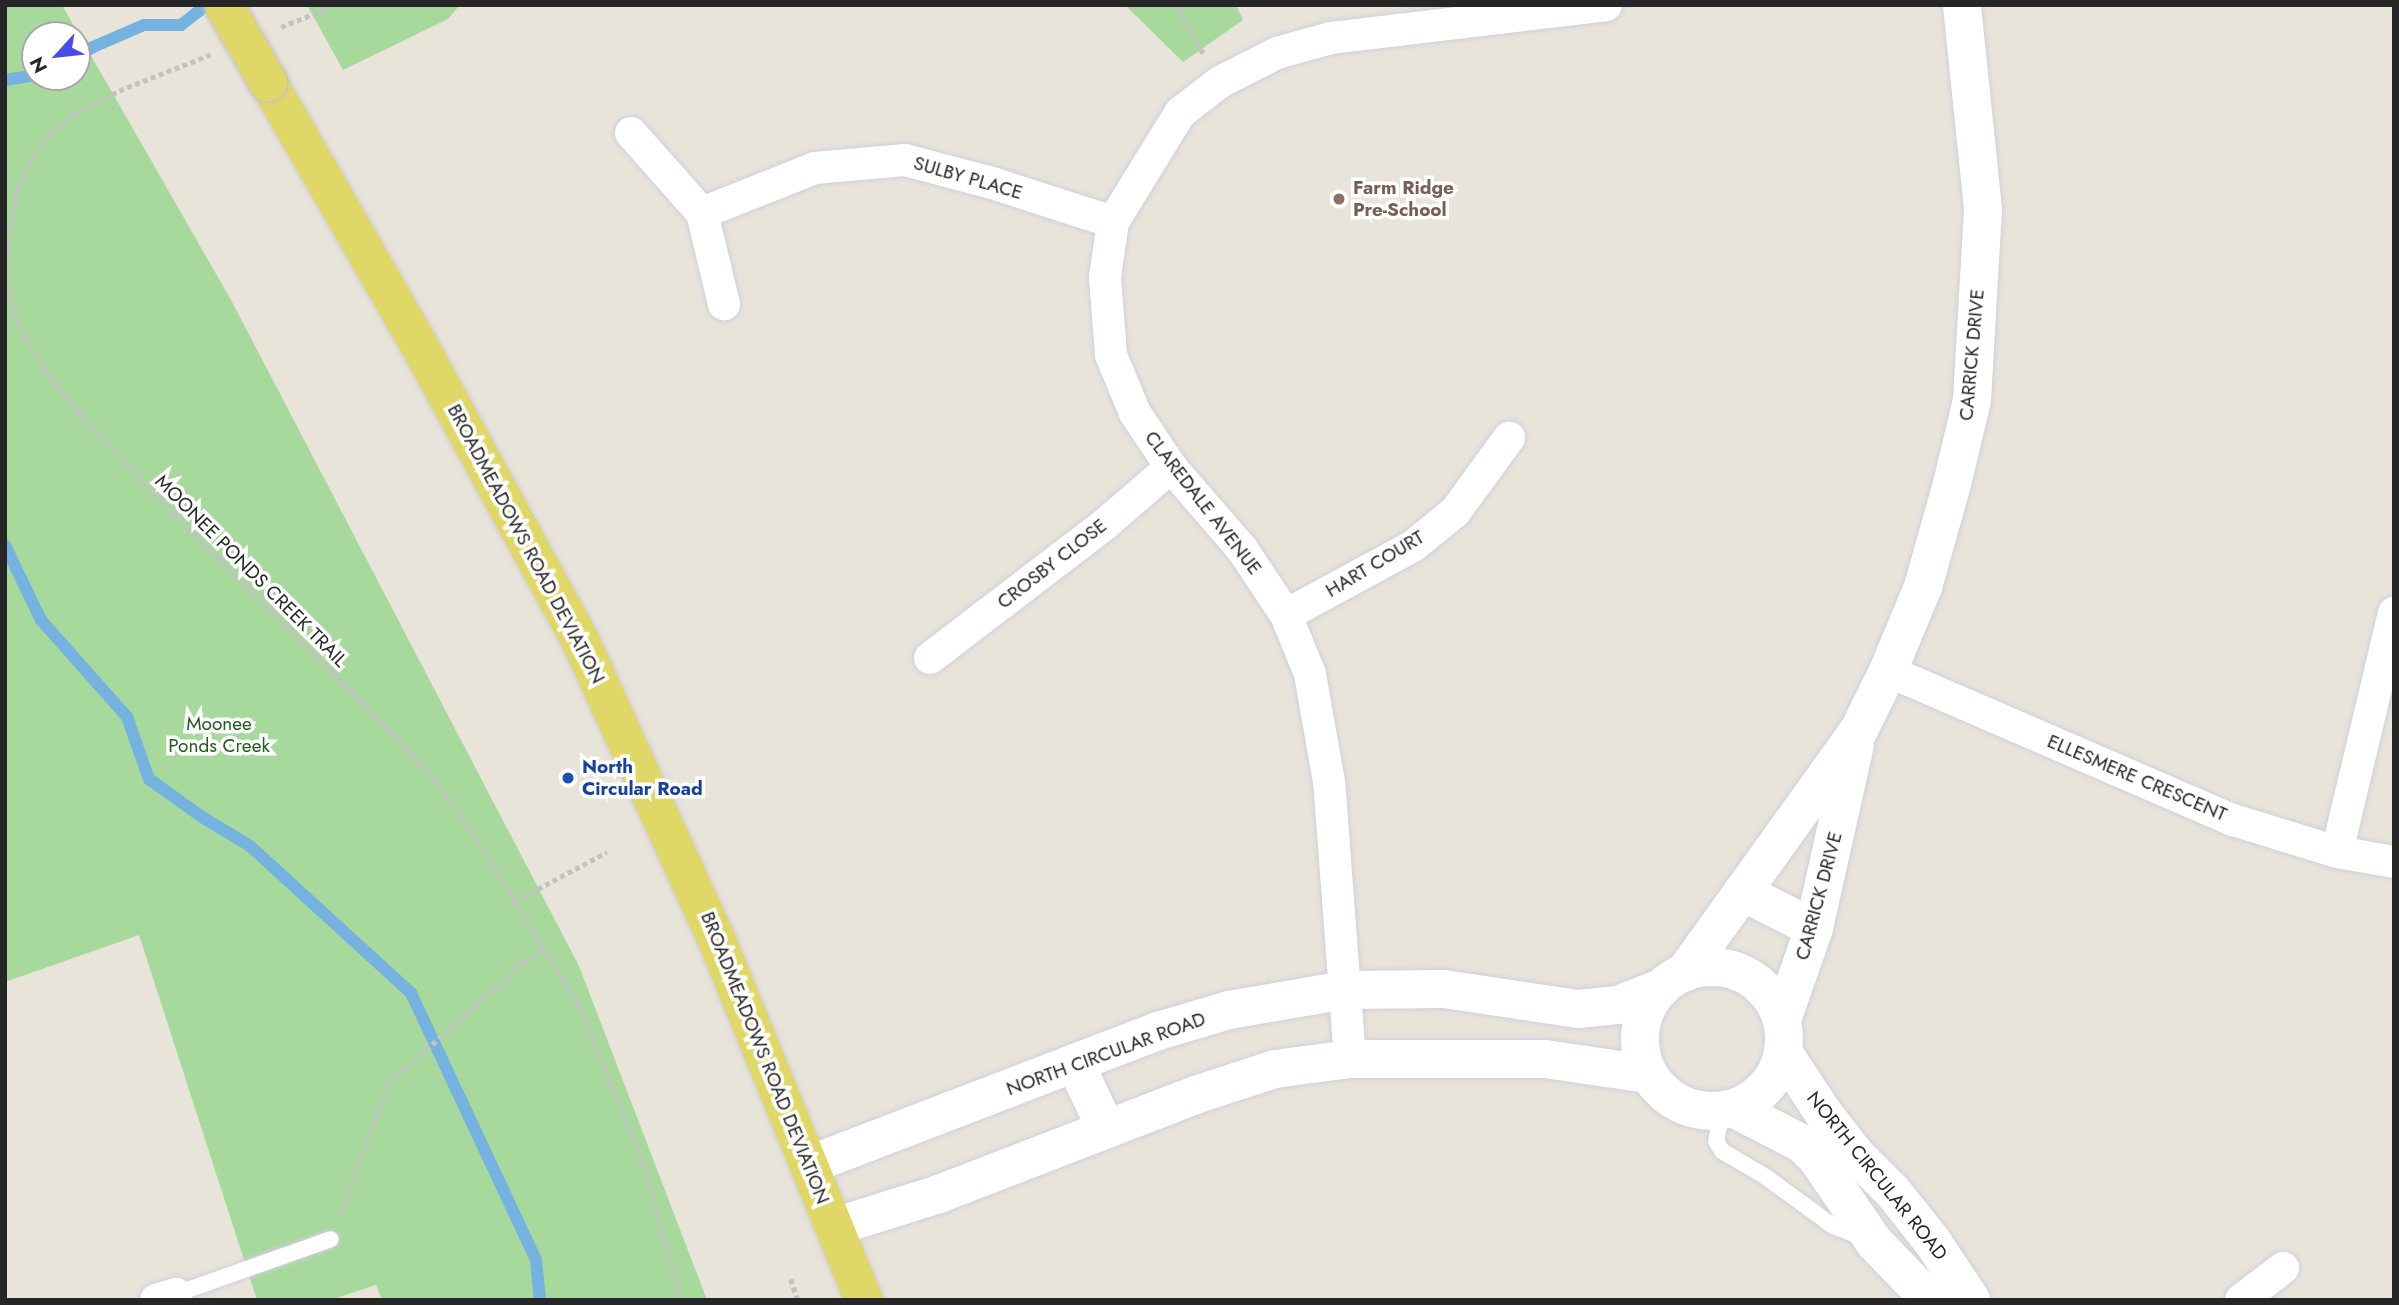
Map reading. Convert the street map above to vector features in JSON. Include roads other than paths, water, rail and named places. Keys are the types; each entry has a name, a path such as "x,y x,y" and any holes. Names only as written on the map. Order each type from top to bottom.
{"main road":[{"name":"BROADMEADOWS ROAD DEVIATION","path":"224,5 418,343 580,640 716,938 864,1300"}],"street":[{"name":"CLAREDALE AVENUE","path":"1350,1059 1329,782 1310,674 1286,615 1242,549 1171,467 1135,413 1111,355 1105,277 1112,222 1180,113 1220,82 1278,53 1331,38 1606,5"},
{"name":"CARRICK DRIVE","path":"1673,980 1742,892 1859,730 1888,671 1923,586 1972,400 1983,209 1962,5"},
{"path":"631,133 702,213 724,304"},
{"name":"SULBY PLACE","path":"702,213 815,168 905,160 992,183 1112,222"},
{"name":"HART COURT","path":"1286,615 1360,576 1423,537 1455,512 1509,438"},
{"name":"CROSBY CLOSE","path":"930,658 1104,525 1171,467"},
{"path":"2337,852 2394,613"},
{"name":"ELLESMERE CRESCENT","path":"1888,671 2233,820 2337,852 2394,862"},
{"name":"CARRICK DRIVE","path":"1782,1036 1814,928 1859,730"},
{"path":"1742,892 1814,928"},
{"path":"1709,967 1732,970 1754,981 1772,998 1782,1036 1777,1071 1767,1087 1752,1100 1729,1110 1701,1111 1679,1104 1662,1092 1648,1074 1641,1052 1640,1029 1647,1006 1673,980 1709,967"},
{"name":"NORTH CIRCULAR ROAD","path":"809,1165 1158,1031 1229,1010 1345,990 1444,989 1578,1009 1618,1005 1673,980"},
{"name":"NORTH CIRCULAR ROAD","path":"1782,1036 1824,1114 1856,1155 1894,1192 1932,1241 1971,1300"},
{"path":"834,1227 939,1194 1195,1095 1275,1069 1350,1059 1545,1059 1648,1074"},
{"path":"1075,1063 1106,1129"},
{"name":"NORTH CIRCULAR ROAD","path":"1729,1110 1801,1143 1816,1157 1874,1242 1930,1300"},
{"path":"2241,1300 2283,1268"}],"lane":[{"path":"166,1297 331,1239"}],"waterway":[{"name":"Moonee Ponds Creek","path":"91,48 144,25 181,25 207,5"},
{"name":"Moonee Ponds Creek","path":"5,80 21,77"},
{"name":"Moonee Ponds Creek","path":"5,545 41,620 127,717 149,779 202,817 250,846 411,993 536,1260 540,1300"}],"place":[{"name":"Farm Ridge Pre-School","path":"1339,199"},
{"name":"North Circular Road","path":"568,778"}]}
